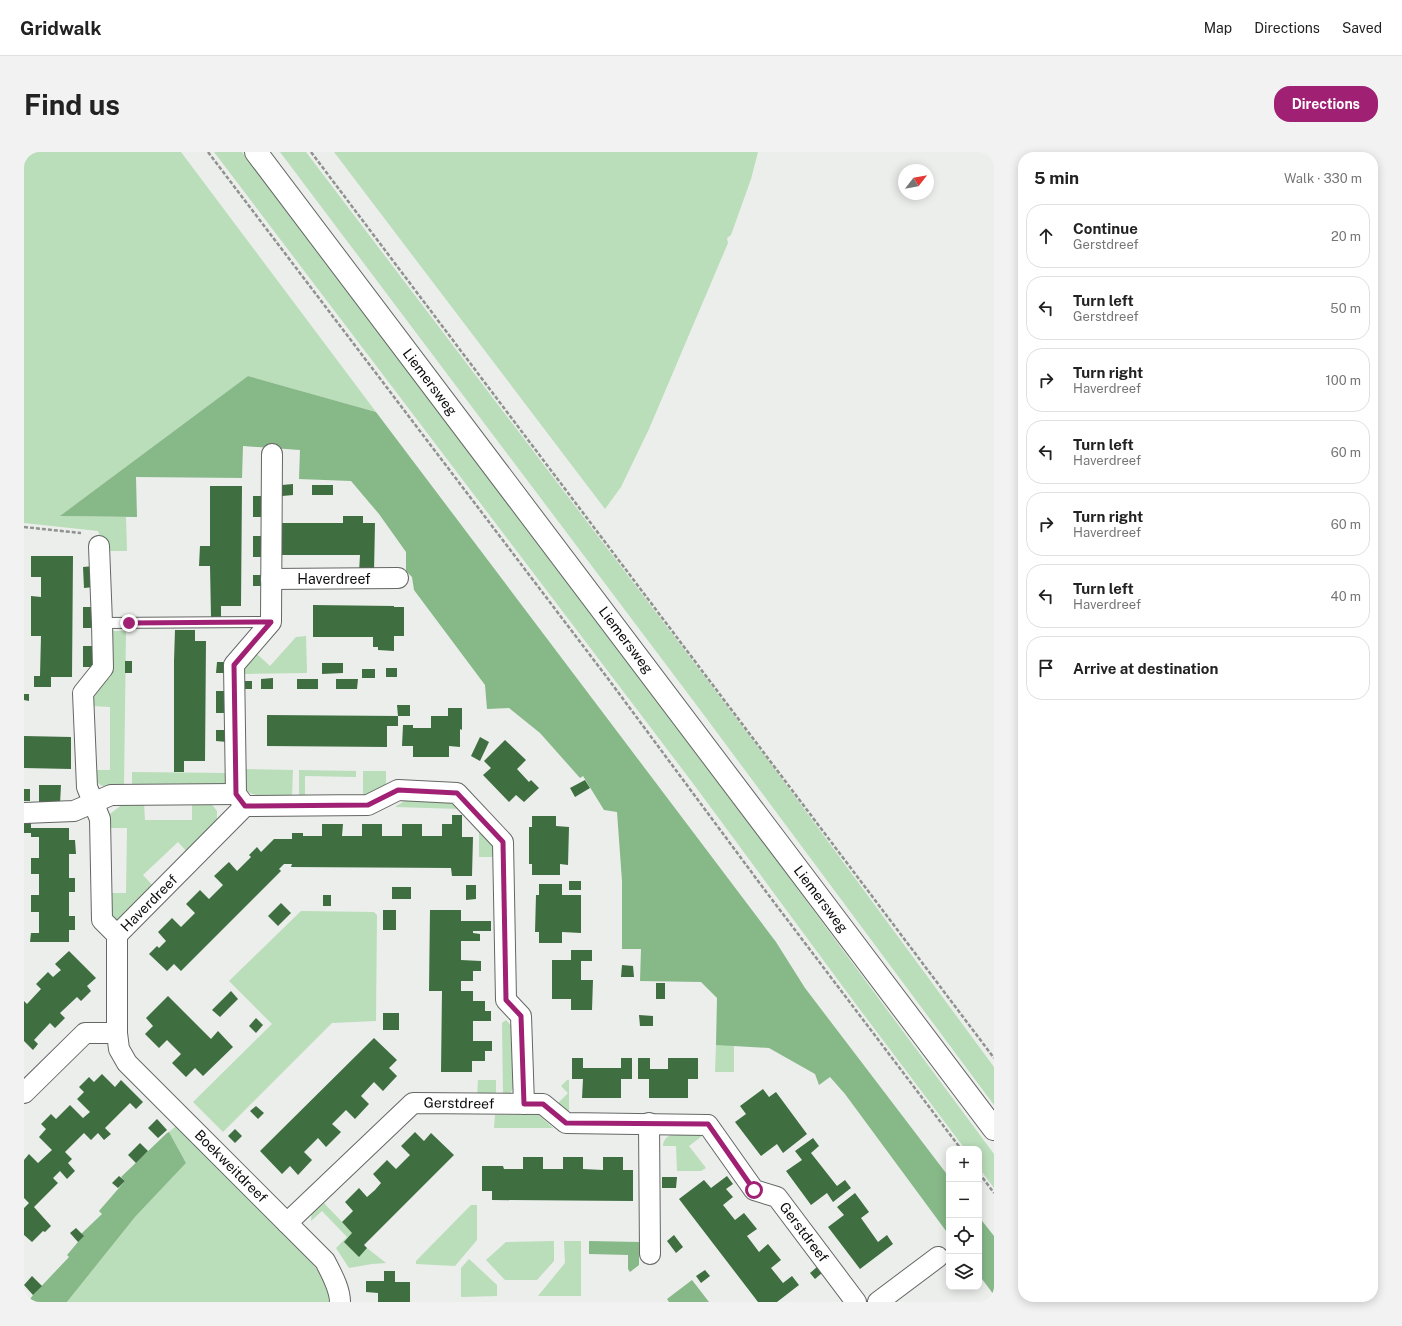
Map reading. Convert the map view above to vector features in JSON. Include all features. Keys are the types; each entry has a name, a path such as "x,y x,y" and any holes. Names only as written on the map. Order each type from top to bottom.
{"main road":[{"name":"Liemersweg","path":"256,152 994,1129"}],"street":[{"path":"241,800 234,665 271,622 272,454"},
{"name":"Haverdreef","path":"98,546 103,668 83,693 87,787 100,819 102,920 117,935 241,800"},
{"name":"Haverdreef","path":"271,579 398,578"},
{"path":"24,812 74,811 111,795 368,805 398,790 457,793 503,842 506,1000 521,1016 524,1104"},
{"name":"Boekweitdreef","path":"117,935 117,1033 119,1049 126,1063 325,1261 340,1297 340,1302"},
{"path":"24,1093 85,1033 117,1033"},
{"name":"Gerstdreef","path":"287,1222 413,1103 543,1104 566,1123 708,1124 754,1190 777,1197 856,1302"},
{"path":"649,1123 650,1254"},
{"path":"878,1302 938,1257"}],"lane":[{"path":"102,623 271,622"}],"path":[{"path":"208,152 609,680 764,889 959,1146"},
{"path":"311,152 994,1058"},
{"path":"24,526 96,535 98,546"},
{"path":"982,1177 994,1193"}],"green space":[{"path":"24,152 181,152 376,412 248,376 61,516 126,517 127,551 104,550 98,531 24,523"},
{"path":"214,152 242,152 773,856 994,1154 994,1188 982,1172 982,1146 963,1146 692,782"},
{"path":"280,152 306,152 768,760 994,1067 994,1105 698,707"},
{"path":"334,152 758,152 751,179 731,235 727,238 728,243 649,429 621,487 605,509"},
{"path":"248,376 376,412 776,942 805,988 946,1173 946,1231 845,1094 830,1077 819,1085 815,1074 769,1048 716,1045 717,998 701,982 640,981 641,949 622,949 622,881 617,812 604,810 583,776 580,778 540,733 509,708 487,709 485,685 414,590 412,577 406,571 406,552 379,514 351,481 299,479 300,450 243,446 242,478 136,477 137,517 60,516"},
{"path":"112,631 126,631 124,787 108,787 99,784 96,781 93,770 110,770 110,707 92,706 92,695 111,676"},
{"path":"306,636 307,673 245,674 245,666 256,653 270,666 296,637"},
{"path":"243,769 293,770 292,796 260,796 249,792 245,787"},
{"path":"299,770 356,771 356,777 305,776 305,796 299,796"},
{"path":"363,771 386,771 386,784 363,797"},
{"path":"132,772 226,773 225,790 132,788"},
{"path":"406,800 454,802 460,809 395,807"},
{"path":"192,802 210,802 217,811 217,826 189,854 178,842 143,875 154,887 120,920 114,922 109,917 108,893 126,893 127,828 109,828 110,814 124,803 144,803 145,820 192,820"},
{"path":"479,826 496,848 497,857 479,857"},
{"path":"301,911 374,912 377,915 376,1021 332,1023 223,1132 193,1102 272,1024 229,981"},
{"path":"506,1020 513,1028 514,1087 509,1095 503,1095 502,1023"},
{"path":"716,1045 734,1045 734,1072 715,1072"},
{"path":"478,1080 496,1080 496,1098 477,1098"},
{"path":"569,1080 569,1115 558,1103 568,1093 561,1086"},
{"path":"495,1115 539,1115 553,1128 494,1128"},
{"path":"176,1126 312,1263 324,1281 330,1302 67,1302 135,1217 186,1163 169,1132"},
{"path":"169,1132 186,1163 135,1217 67,1302 28,1302 69,1257 67,1255 78,1242 81,1234 102,1214 99,1211 125,1181 121,1177"},
{"path":"698,1133 702,1136 689,1146 706,1168 701,1171 677,1171 676,1146 663,1146 664,1141 671,1135"},
{"path":"322,1201 367,1248 386,1263 349,1268 336,1248 347,1237 322,1211 311,1221 312,1210"},
{"path":"471,1205 477,1205 477,1240 455,1266 416,1264 416,1261"},
{"path":"982,1221 994,1236 994,1295 982,1279"},
{"path":"554,1241 554,1261 537,1280 505,1280 486,1260 506,1242"},
{"path":"564,1241 581,1241 581,1296 538,1296 565,1263"},
{"path":"589,1241 639,1242 639,1265 630,1272 628,1269 628,1255 589,1254"},
{"path":"469,1259 497,1285 497,1296 461,1297 461,1268"},
{"path":"692,1280 709,1302 669,1302 667,1299"}],"building":[{"path":"293,484 293,495 282,496 282,485"},
{"path":"312,485 333,485 333,495 312,495"},
{"path":"210,486 242,486 241,606 221,606 221,617 211,617 210,566 199,566 200,546 210,546"},
{"path":"253,496 264,496 264,517 253,517"},
{"path":"343,516 363,516 363,523 375,523 374,572 359,573 360,555 282,555 282,523 343,523"},
{"path":"253,536 264,536 263,557 253,557"},
{"path":"31,556 73,556 72,677 51,677 51,687 34,687 34,676 40,676 41,636 31,636 31,596 41,597 41,577 31,577"},
{"path":"94,566 94,587 84,588 83,567"},
{"path":"253,575 264,575 263,586 253,586"},
{"path":"313,605 404,607 404,636 394,636 394,651 378,650 378,647 373,647 373,637 313,637"},
{"path":"83,607 94,607 94,628 83,628"},
{"path":"175,630 195,630 195,641 206,641 205,761 184,761 184,772 174,772"},
{"path":"83,646 94,646 94,667 83,667"},
{"path":"125,661 132,661 132,673 125,673"},
{"path":"217,662 227,662 228,673 216,673"},
{"path":"322,663 343,663 343,673 322,674"},
{"path":"386,668 397,668 397,677 386,677"},
{"path":"362,669 375,669 375,678 362,678"},
{"path":"273,678 273,689 261,689 261,679"},
{"path":"297,679 318,679 318,689 297,689"},
{"path":"336,679 358,679 357,689 336,689"},
{"path":"245,681 252,681 252,689 245,689"},
{"path":"216,691 228,691 227,713 216,713"},
{"path":"24,694 29,694 29,701 24,700"},
{"path":"397,705 410,705 410,716 398,716"},
{"path":"448,708 462,708 460,747 449,746 449,757 413,757 413,746 402,746 403,725 413,725 413,728 431,728 431,716 448,716"},
{"path":"267,715 398,716 398,726 387,726 387,747 267,746"},
{"path":"216,730 227,730 227,742 216,741"},
{"path":"24,736 71,737 71,769 24,768"},
{"path":"480,737 489,742 480,761 471,756"},
{"path":"505,740 526,760 517,769 529,782 531,780 539,788 524,802 516,795 509,802 483,775 491,768 484,761"},
{"path":"585,780 590,788 575,797 570,788"},
{"path":"39,785 61,785 60,804 39,804"},
{"path":"24,789 30,789 30,801 24,801"},
{"path":"452,815 462,815 462,837 473,837 472,876 452,876 451,868 291,867 292,864 284,864 279,869 281,871 181,971 174,964 167,971 149,954 157,946 159,948 166,941 158,932 172,918 181,927 195,913 186,904 200,890 209,899 223,885 214,876 229,862 237,871 251,857 249,855 257,847 261,852 274,839 292,839 292,833 303,833 303,836 322,836 322,824 343,824 342,836 362,836 362,824 382,824 382,836 402,836 402,824 422,824 422,836 442,836 442,824 452,824"},
{"path":"532,816 556,816 556,826 569,827 568,865 560,864 560,875 532,875 532,864 529,864 529,827 532,827"},
{"path":"24,822 31,822 31,828 69,828 69,840 75,840 76,854 69,854 69,878 75,878 75,892 69,892 69,916 75,916 75,930 69,930 69,942 30,942 31,933 39,933 39,912 31,912 31,895 39,895 39,874 31,874 31,858 39,858 39,837 31,837 31,833 24,833"},
{"path":"569,881 581,881 581,890 569,890"},
{"path":"539,884 562,884 562,895 581,895 581,933 562,932 562,943 539,943 539,932 535,932 536,895 539,895"},
{"path":"466,885 476,885 476,899 466,900"},
{"path":"392,887 411,887 411,899 392,899"},
{"path":"323,895 331,895 331,906 323,906"},
{"path":"281,903 291,913 278,926 268,916"},
{"path":"383,910 396,910 396,930 383,930"},
{"path":"430,910 461,910 461,921 491,921 491,931 473,931 473,933 480,934 480,941 461,941 461,960 481,961 481,971 473,971 473,981 461,981 461,991 473,991 473,1001 485,1001 485,1011 491,1011 491,1021 473,1021 473,1041 492,1041 492,1051 485,1051 485,1061 472,1061 472,1072 441,1072 442,991 429,991"},
{"path":"571,950 592,950 592,961 581,961 581,980 593,980 592,1010 571,1010 571,999 552,999 552,960 571,960"},
{"path":"69,951 96,978 87,986 91,991 81,1001 77,997 60,1013 65,1018 55,1028 50,1023 34,1040 38,1044 33,1050 24,1041 24,1001 27,1004 41,989 36,984 48,972 53,977 61,970 55,964"},
{"path":"622,965 633,966 634,977 621,977"},
{"path":"656,983 665,983 665,999 656,999"},
{"path":"231,991 238,999 220,1017 212,1010"},
{"path":"168,996 211,1039 218,1031 233,1047 203,1076 195,1068 186,1077 172,1063 181,1054 167,1040 159,1048 145,1034 153,1026 146,1018"},
{"path":"383,1013 399,1013 399,1030 383,1030"},
{"path":"639,1015 653,1016 653,1026 640,1026"},
{"path":"256,1018 263,1025 256,1033 249,1026"},
{"path":"374,1038 397,1060 389,1068 397,1076 383,1091 374,1082 361,1096 369,1104 355,1119 346,1110 332,1124 341,1132 326,1147 318,1138 304,1152 312,1160 298,1175 290,1166 282,1174 260,1151"},
{"path":"572,1058 583,1058 583,1068 621,1068 621,1058 632,1058 632,1079 621,1079 621,1098 582,1098 583,1079 572,1079"},
{"path":"638,1058 650,1058 650,1069 668,1069 668,1058 698,1058 698,1079 688,1079 688,1098 649,1098 649,1079 638,1079"},
{"path":"102,1074 115,1087 121,1080 143,1102 136,1109 130,1103 105,1128 111,1134 104,1140 98,1133 91,1140 84,1133 65,1152 72,1159 68,1163 75,1171 67,1179 60,1171 53,1178 58,1183 34,1207 51,1226 45,1232 43,1231 32,1242 24,1235 24,1208 29,1203 24,1198 24,1160 29,1154 38,1163 52,1150 39,1137 46,1129 41,1124 51,1114 56,1119 70,1105 83,1118 90,1112 77,1099 84,1092 79,1087 89,1077 94,1082"},
{"path":"763,1089 769,1097 776,1092 807,1134 783,1153 777,1144 761,1156 735,1122 746,1114 740,1106"},
{"path":"256,1106 264,1113 258,1119 250,1111"},
{"path":"157,1119 167,1130 158,1138 148,1128"},
{"path":"235,1129 242,1136 235,1143 228,1136"},
{"path":"415,1132 424,1141 431,1133 454,1155 364,1245 367,1248 359,1257 344,1242 352,1233 342,1222 353,1211 345,1202 359,1188 367,1197 375,1190 381,1183 373,1174 387,1160 396,1169 410,1155 401,1146"},
{"path":"813,1138 819,1146 811,1153 837,1186 845,1180 851,1188 833,1202 827,1193 811,1205 786,1171 802,1160 795,1151"},
{"path":"140,1143 148,1151 136,1163 128,1155"},
{"path":"523,1157 543,1157 543,1169 563,1169 563,1157 583,1157 583,1169 603,1170 603,1157 623,1157 623,1170 633,1170 633,1201 492,1200 492,1191 482,1191 482,1166 503,1166 504,1169 523,1169"},
{"path":"119,1176 125,1181 118,1188 112,1183"},
{"path":"727,1176 733,1184 726,1189 733,1197 723,1205 735,1220 744,1213 757,1229 747,1236 759,1252 768,1244 781,1260 771,1268 783,1283 792,1276 799,1285 777,1302 758,1302 679,1199 704,1180 711,1188"},
{"path":"662,1177 677,1177 676,1188 662,1188"},
{"path":"855,1193 869,1212 861,1218 878,1242 887,1235 893,1244 860,1269 828,1227 844,1215 837,1207"},
{"path":"76,1228 84,1236 78,1242 70,1233"},
{"path":"674,1235 683,1247 676,1253 667,1241"},
{"path":"817,1267 822,1273 815,1279 810,1273"},
{"path":"705,1270 710,1276 701,1283 696,1276"},
{"path":"384,1271 395,1271 395,1282 410,1282 410,1302 378,1302 378,1293 366,1292 366,1281 384,1281"},
{"path":"32,1276 42,1286 33,1295 24,1285"}],"route":[{"path":"129,623 271,622 234,665 236,794 245,806 368,805 398,790 457,793 503,842 506,1000 521,1016 524,1104 543,1104 566,1123 708,1124 754,1190"}]}
